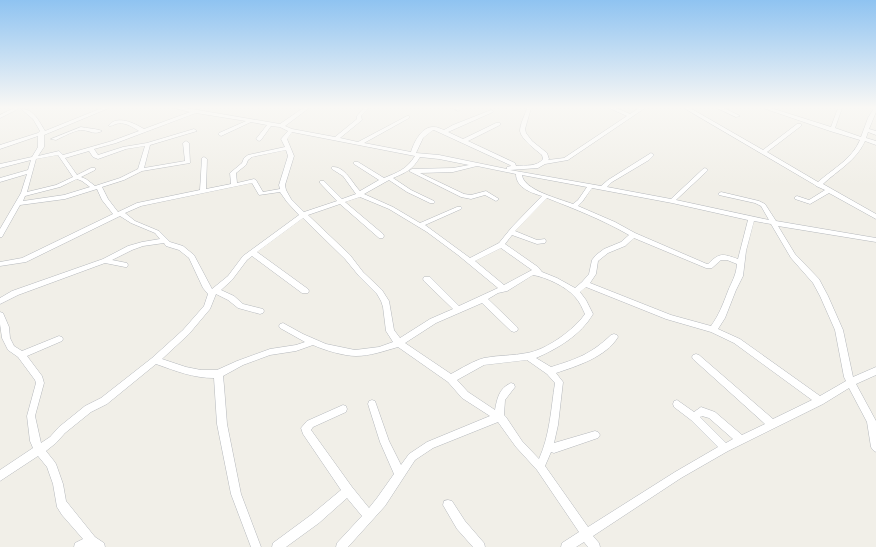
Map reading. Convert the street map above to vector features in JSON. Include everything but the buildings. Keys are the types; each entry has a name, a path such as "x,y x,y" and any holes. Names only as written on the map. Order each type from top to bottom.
{"street":[{"path":"0,147 40,134"},
{"path":"0,235 23,195 34,158 40,147 43,134"},
{"path":"46,134 54,142 70,134"},
{"path":"61,157 114,142 136,134"},
{"path":"90,148 98,157 130,147 188,134"},
{"path":"259,139 263,134"},
{"path":"288,134 284,139 291,156 283,178 281,190 287,199 347,256 361,274 383,296 388,327 393,337 399,343 450,379 465,395 503,420 519,444 540,467 595,547"},
{"path":"311,134 672,201 751,218 876,240"},
{"path":"337,138 342,134"},
{"path":"360,143 377,134"},
{"path":"409,170 415,154 416,143 426,134"},
{"path":"447,134 513,164 514,168"},
{"path":"464,141 479,134"},
{"path":"523,134 530,142 545,154 545,162"},
{"path":"495,168 538,166 545,162 566,159 603,134"},
{"path":"731,134 828,191 876,217"},
{"path":"764,152 788,134"},
{"path":"843,134 876,143"},
{"path":"818,185 854,155 863,140 865,134"},
{"path":"19,203 65,197 142,170 188,162 186,143"},
{"path":"142,170 148,144"},
{"path":"234,185 233,173 244,164 246,159 250,156 288,148"},
{"path":"0,166 59,153 76,177 97,187 105,200 118,213 133,222 157,232 168,244 181,248 192,256 207,288 214,293 231,298 241,306 260,311"},
{"path":"603,188 610,181 647,159 651,155"},
{"path":"203,191 204,158"},
{"path":"356,163 432,202"},
{"path":"0,476 53,440 62,430 88,409 104,401 155,360 195,322 207,307 214,293 252,252 303,215 361,195 376,184 409,170 453,170 475,164"},
{"path":"334,168 345,175 361,195 391,208 420,225 470,261 504,289"},
{"path":"23,195 48,189 94,169"},
{"path":"409,170 458,194 471,197 486,193 496,199"},
{"path":"672,201 705,170"},
{"path":"0,180 30,171"},
{"path":"519,173 519,178 524,186 613,223 633,235 706,266 710,266 719,257 728,258 741,263"},
{"path":"0,264 24,260 118,213 146,202 254,181 261,194 281,190"},
{"path":"322,182 330,188 340,202 381,236"},
{"path":"574,206 580,201 591,186"},
{"path":"797,198 810,202 828,191"},
{"path":"721,194 760,202"},
{"path":"755,194 793,256 816,281 824,296 839,330 848,377 852,382 871,421 876,447"},
{"path":"470,261 501,245 523,218 546,196"},
{"path":"420,225 460,208"},
{"path":"714,330 721,318 739,276 742,251 745,246 751,218"},
{"path":"512,232 537,242 542,242"},
{"path":"575,292 585,284 592,274 595,260 598,257 606,251 623,244 633,235"},
{"path":"0,301 15,293 105,261 130,248 142,244 165,241"},
{"path":"501,245 536,268 538,273"},
{"path":"252,252 305,291"},
{"path":"105,261 125,265"},
{"path":"283,326 300,336 325,347 355,353 379,350 399,343 433,321 457,309 483,299 496,291 504,289 532,272 538,273 575,292 589,314 579,328 544,350 528,357 485,362 474,366 450,379"},
{"path":"427,279 457,309"},
{"path":"585,284 669,317 714,330 737,341 820,401"},
{"path":"483,299 514,329"},
{"path":"0,315 5,327 6,338 11,348 21,355 34,370 40,383 31,416 35,442 39,450 51,464 58,484 61,503 66,511 95,544"},
{"path":"550,371 590,358 598,353 614,337"},
{"path":"21,355 59,339"},
{"path":"155,360 186,371 201,374 218,374 240,363 270,352 296,348 314,342"},
{"path":"528,357 550,371 559,382 554,430 549,447 540,467"},
{"path":"696,357 772,424"},
{"path":"566,547 678,475 740,439 820,401 852,382 876,371"},
{"path":"218,374 222,424 236,494 256,547"},
{"path":"499,417 501,398 511,387"},
{"path":"372,404 385,442 400,475"},
{"path":"677,404 694,417 725,448"},
{"path":"342,409 310,424 306,428 306,431 348,491 369,516"},
{"path":"694,417 701,411 712,414 740,439"},
{"path":"341,547 369,516 400,475 407,462 421,450 499,417"},
{"path":"549,447 554,448 595,435"},
{"path":"277,547 315,519 348,491"},
{"path":"448,505 461,525 480,547"},
{"path":"79,547 95,544"}]}
